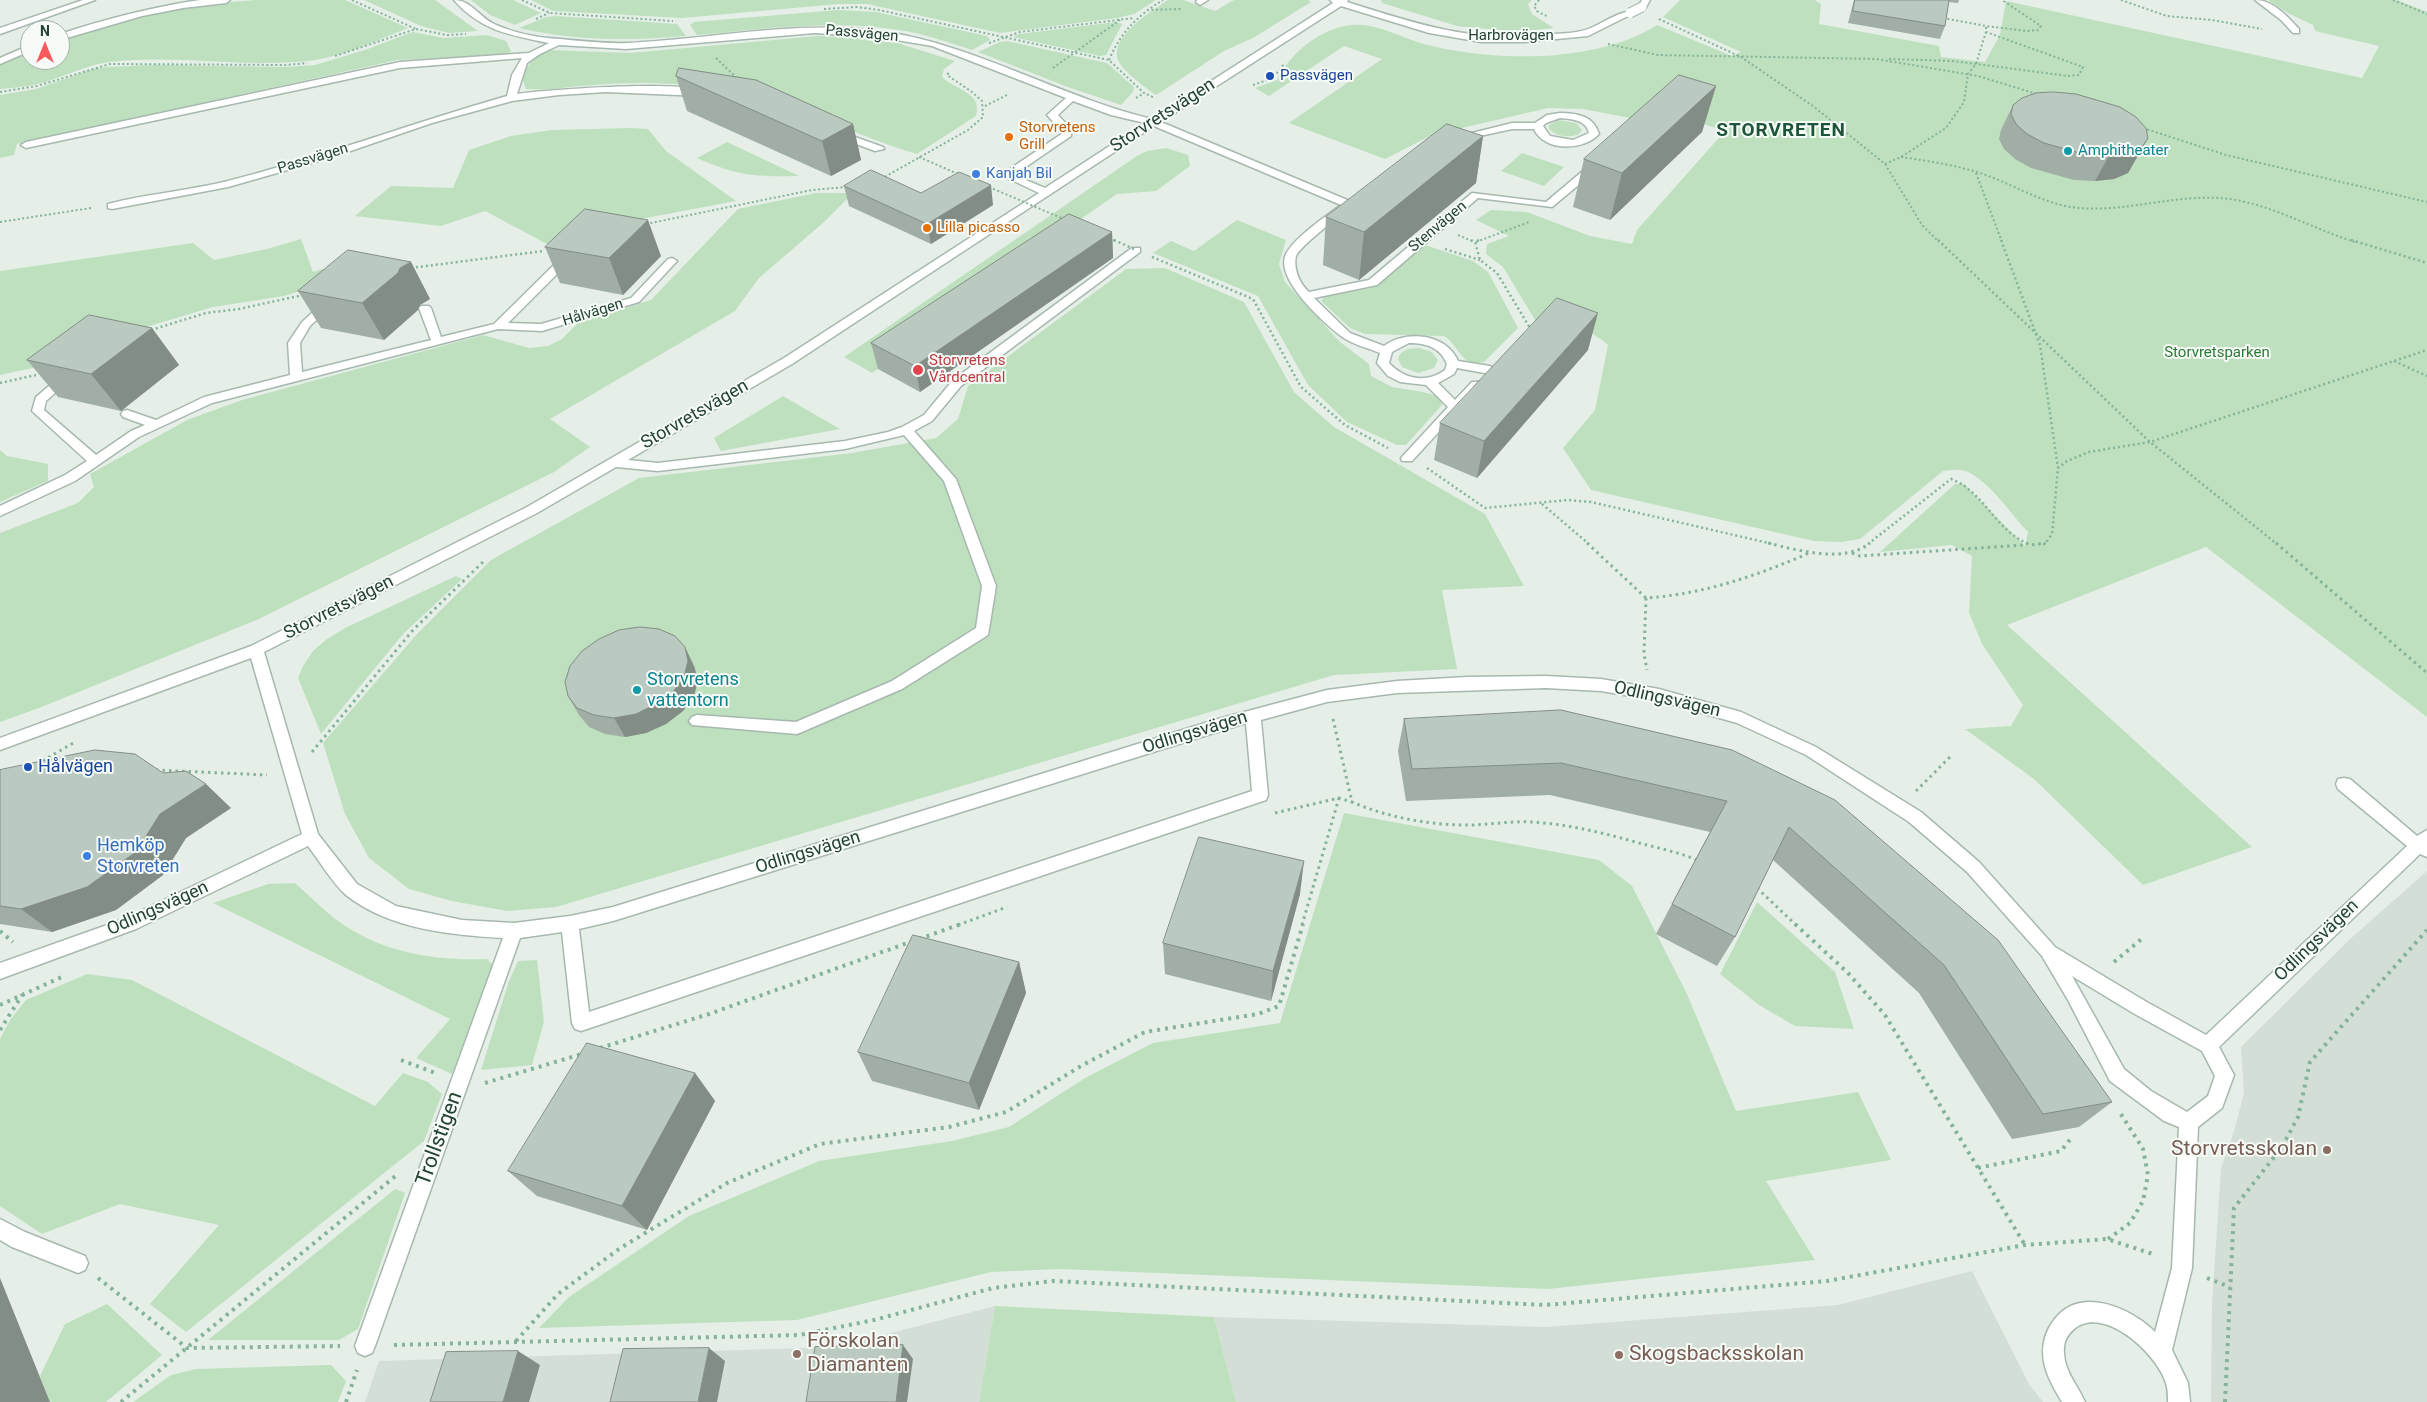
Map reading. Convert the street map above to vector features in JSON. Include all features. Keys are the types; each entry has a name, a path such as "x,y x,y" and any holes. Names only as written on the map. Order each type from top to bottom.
{"street":[{"path":"0,31 91,0"},
{"path":"70,34 105,22 196,2 226,0"},
{"name":"Passvägen","path":"458,0 490,25 507,32 558,42 626,46 681,43 787,32 849,31 903,37 934,44 1034,80 1114,113 1153,122"},
{"path":"2259,0 2284,18 2296,31"},
{"name":"Harbrovägen","path":"1338,1 1432,31 1481,39 1525,39 1583,33 1630,14 1644,3"},
{"name":"Storvretsvägen","path":"0,744 256,650 532,510 788,361 1338,1"},
{"name":"Passvägen","path":"26,145 400,65 527,55 558,42"},
{"path":"0,61 20,52"},
{"path":"511,98 518,69 527,55"},
{"name":"Passvägen","path":"112,206 224,185 329,155 429,121 511,98 545,92 593,89 649,89 711,95"},
{"path":"1046,192 1006,175 1068,134 1066,129 1052,115 1072,97"},
{"path":"1451,140 1512,126 1538,126 1544,119 1551,116 1571,116 1592,126 1595,139 1572,143 1556,142 1541,133 1538,126"},
{"path":"1153,122 1351,202 1300,244 1291,255 1290,270 1299,289 1346,334 1386,351"},
{"path":"831,130 878,149"},
{"path":"1548,204 1604,158"},
{"name":"Stenvägen","path":"1306,296 1373,283 1476,195 1548,204"},
{"path":"498,326 580,246"},
{"path":"612,462 658,467 845,445 891,436 906,430 928,418 958,383 1136,250"},
{"name":"Hålvägen","path":"0,511 70,478 135,434 208,400 498,326 542,328 635,300 672,261"},
{"path":"296,377 294,343 306,324 338,295"},
{"path":"425,308 437,341"},
{"path":"1404,341 1426,341 1450,354 1452,364 1444,377 1430,382 1410,382 1393,376 1383,363 1386,351 1390,346 1404,341"},
{"path":"1407,458 1494,366 1452,364"},
{"path":"76,370 40,400 38,411 94,461"},
{"path":"1430,382 1455,407"},
{"path":"128,414 156,424"},
{"path":"697,721 796,728 897,685 983,631 989,586 950,479 906,430"},
{"name":"Odlingsvägen","path":"256,650 312,838 351,889 392,913 462,928 514,931 570,924 612,914 1253,716 1327,696 1397,687 1546,682 1601,685 1652,693 1741,718 1811,750 1915,817 1973,867 2048,951 2117,1074 2144,1097 2171,1115 2189,1122 2215,1102 2225,1074 2208,1046 2139,1007 2048,951"},
{"path":"570,924 581,1023 1260,796 1253,716"},
{"path":"2344,784 2424,844"},
{"name":"Odlingsvägen","path":"0,971 130,924 312,838"},
{"name":"Odlingsvägen","path":"2208,1046 2424,844"},
{"name":"Trollstigen","path":"365,1346 514,931"},
{"path":"2161,1351 2182,1268 2189,1122"},
{"path":"0,1229 19,1240 78,1263"},
{"path":"2074,1402 2063,1386 2055,1366 2053,1350 2057,1331 2070,1317 2090,1312 2119,1318 2144,1333 2161,1351 2177,1383 2179,1402"}],"path":[{"path":"352,0 416,29 447,35 467,34"},
{"path":"1114,113 1144,93 1109,60 1116,41 1134,18 1163,0"},
{"path":"1539,0 1534,6 1537,11 1597,41 1658,55 1953,61 2068,76 2079,75 2083,68 1986,32"},
{"path":"1939,18 2027,31 2038,30 2041,26 2002,0"},
{"path":"2121,0 2167,16 2221,21 2266,29"},
{"path":"2393,0 2427,14"},
{"path":"1147,10 1173,10 1202,1"},
{"path":"1653,17 1741,57 1813,106 1885,164 1922,224 2037,336 2150,442 2258,528 2427,673"},
{"path":"987,44 1020,32 1134,18"},
{"path":"985,106 1034,80 1120,20"},
{"path":"1885,164 1901,157 1946,128 1964,102 1968,74 1976,64 1986,32 1986,26"},
{"path":"334,56 416,29"},
{"path":"712,53 745,86"},
{"path":"1876,59 1968,74 2045,97"},
{"path":"0,92 37,86 110,64 286,65 316,62"},
{"path":"1251,86 1273,78 1286,62"},
{"path":"878,180 968,130 983,117 985,106 981,98 968,89 952,82 947,75 953,67"},
{"path":"2140,128 2226,155 2427,202"},
{"path":"1901,157 1976,172 2046,201 2100,211 2216,198 2240,200 2272,209 2365,246 2427,263"},
{"path":"919,158 964,177"},
{"path":"1851,553 1865,547 1951,479 1960,480 1969,488 2016,540 2037,546 2045,544 2052,534 2058,468 2037,336 1976,172"},
{"path":"982,184 1072,223"},
{"path":"1004,200 1027,184"},
{"path":"639,226 812,190 854,186"},
{"path":"1480,260 1475,242 1529,222 1548,204"},
{"path":"0,222 34,215 112,206"},
{"path":"1046,215 1054,210"},
{"path":"1108,238 1253,299 1301,387 1345,425 1434,472 1485,508 1568,500 1591,502 1810,553 1851,553 1860,556 1942,552 2027,544"},
{"path":"1421,242 1480,260 1497,273 1530,328"},
{"path":"409,268 427,264 523,256 550,249"},
{"path":"144,332 206,313 247,307 307,294"},
{"path":"2058,468 2069,458 2110,447 2150,442 2427,350"},
{"path":"2394,361 2427,376"},
{"path":"1542,503 1646,598 1679,597 1712,589 1810,553"},
{"path":"154,770 293,776 413,630 487,558"},
{"path":"1646,598 1644,654 1652,693"},
{"path":"1327,696 1352,802 1367,810 1422,821 1470,825 1535,822 1685,855 1702,862"},
{"path":"1900,807 1950,757"},
{"path":"34,765 44,766"},
{"path":"515,1342 558,1294 620,1249 727,1183 820,1144 949,1127 1006,1112 1081,1066 1145,1032 1258,1014 1279,1006 1339,798"},
{"path":"1753,884 1846,972 1885,1015 2025,1246"},
{"path":"2225,1402 2234,1208 2282,1147 2298,1117 2310,1062 2427,930"},
{"path":"0,1030 23,994"},
{"path":"2108,1239 2130,1223 2143,1201 2148,1175 2143,1149 2116,1106"},
{"path":"1978,1168 2061,1151 2072,1137"},
{"path":"121,1402 400,1172"},
{"path":"78,1263 187,1348 365,1346 799,1335 874,1320 993,1288 1052,1282 1545,1305 1827,1282 2025,1246 2108,1239 2148,1251 2182,1268 2230,1287"},
{"path":"346,1402 365,1346"}],"shaded area":[{"name":"Storvretsskolan","path":"2427,871 2427,1402 2211,1402 2212,1304 2221,1168 2234,1131 2244,1093 2241,1047 2348,941"},
{"name":"Skogsbacksskolan","path":"1972,1271 2029,1384 2043,1402 1236,1402 1214,1317 1546,1327 1838,1305"},
{"name":"Förskolan Diamanten","path":"995,1306 979,1402 365,1402 379,1361 837,1347"}],"green space":[{"path":"257,0 345,0 408,28 350,51 315,60 264,63 161,60 110,62 38,84 0,89 0,63 20,54 20,70 70,70 70,36 129,18 194,5"},
{"path":"364,0 435,0 478,31 449,33 421,26"},
{"path":"471,0 513,0 541,13 515,25 490,15"},
{"path":"531,0 1156,0 1134,14 1117,18 1000,33 867,4 838,4 682,18 553,11"},
{"path":"1168,0 1183,0 1215,11 1234,0 1308,0 1311,2 1253,38 1224,51 1156,95 1126,71 1119,62 1117,53 1119,44 1125,34"},
{"path":"1381,0 1532,0 1528,4 1532,14 1554,28 1517,32 1457,26 1382,3"},
{"name":"Storvretsparken","path":"1680,0 1815,0 1821,4 1819,24 1939,46 1941,57 1985,62 2000,35 2006,1 2362,78 2379,46 2315,31 2313,25 2288,13 2268,0 2397,0 2427,12 2427,717 2206,547 2007,625 2252,847 2143,885 2034,779 1965,729 2011,726 2023,705 1982,644 1969,613 1972,556 1952,545 1880,552 1955,484 1964,484 2025,546 2028,532 1994,492 1978,478 1964,470 1943,471 1860,539 1841,542 1814,541 1591,490 1563,448 1595,410 1608,345 1592,334 1574,326 1535,320 1503,267 1486,254 1487,244 1509,236 1476,220 1491,210 1527,212 1590,236 1632,244 1637,230 1725,131 1669,113 1630,118 1583,109 1548,108 1432,135 1385,159 1289,123 1382,59 1344,46 1269,96 1255,88 1277,80 1290,60 1318,37 1340,27 1351,25 1379,28 1424,44 1451,50 1512,56 1544,56 1575,53 1605,47 1632,38 1657,25 1732,56 1741,52 1663,17"},
{"path":"838,10 876,12 987,36 990,40 972,50 939,39 880,27 802,26 697,35 690,25 694,22"},
{"path":"556,16 677,24 686,36 644,39 581,38 519,28 546,17"},
{"path":"1116,22 1122,24 1106,55 1100,56 1013,37 1019,34"},
{"path":"413,32 444,38 487,35 506,41 511,51 507,55 397,60 17,144 14,155 0,158 0,95 36,89 93,69 107,67 155,65 285,67 315,65 365,50"},
{"path":"818,36 854,37 897,43 955,61 944,69 942,77 972,97 977,108 976,116 917,154 894,147 778,102 731,90 680,84 645,83 526,89 522,78 532,61 549,50 630,53"},
{"path":"1007,41 1107,63 1134,87 1133,92 1121,105 1068,87 978,52 1000,42"},
{"path":"1558,120 1576,123 1582,130 1579,134 1571,136 1556,134 1549,129 1549,125"},
{"path":"648,129 666,151 736,201 646,218 547,244 485,211 441,226 355,216 391,186 453,188 469,150 511,136 552,130"},
{"path":"727,142 799,176 747,174 724,169 697,158"},
{"path":"1166,148 1188,155 1190,166 1156,191 1117,194 1065,230 1072,239 872,373 844,357 1137,156 1147,151"},
{"path":"1522,153 1564,167 1544,186 1501,171"},
{"path":"816,193 853,193 824,222 759,278 735,311 550,419 590,447 554,472 259,619 0,722 0,533 78,503 94,487 90,474 187,420 242,400 483,335 529,348 548,346 562,339 578,323 651,300 738,209"},
{"path":"1237,220 1286,240 1279,264 1285,282 1340,342 1369,364 1371,376 1392,387 1438,396 1442,405 1406,445 1397,445 1347,422 1308,385 1258,296 1153,253 1171,241 1194,251"},
{"path":"301,239 313,272 346,262 353,274 284,296 213,307 106,339 37,367 0,375 0,271 193,243 214,260 267,249"},
{"path":"1425,245 1473,261 1488,272 1518,328 1484,362 1470,364 1444,336 1365,334 1350,328 1321,301 1324,296 1372,288"},
{"path":"1165,268 1244,302 1294,392 1334,427 1485,514 1524,586 1442,590 1457,669 1334,675 556,907 507,911 452,901 409,889 369,858 345,814 323,743 417,634 491,560 639,478 852,453 936,438 958,419 968,386 1126,269"},
{"path":"1419,348 1432,352 1438,360 1434,368 1418,373 1402,367 1398,359 1401,353 1409,349"},
{"path":"783,396 840,429 721,451 714,438"},
{"path":"0,450 7,456 48,464 48,481 0,502"},
{"path":"456,576 462,579 403,634 321,734 298,678 313,651 327,639 345,628"},
{"path":"1344,813 1599,860 1632,886 1687,994 1736,1111 1858,1092 1891,1160 1766,1181 1815,1260 1548,1289 1060,1269 991,1272 797,1320 539,1328 569,1297 689,1216 819,1161 952,1141 1009,1127 1085,1078 1153,1043 1280,1023"},
{"path":"295,883 335,919 375,942 411,953 429,956 487,959 494,966 452,1074 416,1058 450,1019 213,903 268,884"},
{"path":"1757,902 1835,972 1854,1029 1795,1026 1759,1005 1720,974"},
{"path":"537,960 544,1022 532,1065 481,1070 509,981 518,961"},
{"path":"87,974 132,980 375,1106 403,1073 428,1082 442,1094 424,1141 186,1332 150,1304 219,1225 120,1204 42,1234 0,1206 0,1039 10,1020 26,1000"},
{"path":"395,1189 405,1193 358,1329 339,1340 208,1340"},
{"path":"107,1304 162,1355 106,1402 50,1402 40,1376 65,1324"},
{"path":"995,1306 1214,1317 1236,1402 979,1402"},
{"path":"331,1365 346,1381 338,1402 133,1402 171,1375 196,1369"}],"building":[{"path":"1855,0 1949,0 1945,26 1853,11"},
{"path":"679,68 756,80 853,124 822,141 676,76"},
{"path":"1679,75 1716,86 1622,173 1584,159"},
{"path":"2036,93 2076,94 2120,107 2136,117 2146,128 2148,138 2142,147 2129,153 2109,156 2087,155 2044,143 2027,134 2016,124 2011,114 2013,105 2022,98"},
{"path":"1447,124 1483,136 1364,232 1326,217"},
{"path":"871,170 921,193 959,172 991,185 927,224 844,186"},
{"path":"585,209 648,220 609,258 545,247"},
{"path":"1069,214 1112,232 915,366 871,343"},
{"path":"348,250 411,262 400,268 398,273 362,303 298,291"},
{"path":"1557,298 1598,313 1484,441 1440,423"},
{"path":"89,315 152,328 91,374 27,360"},
{"name":"Storvretens vattentorn","path":"640,627 659,629 675,636 685,647 688,661 684,677 673,692 656,704 636,714 614,718 594,715 577,708 568,696 565,682 570,666 582,651 599,639 619,630"},
{"path":"1561,710 1732,750 1835,800 1998,940 2112,1102 2043,1114 1944,965 1789,827 1735,937 1672,904 1727,801 1561,763 1412,769 1404,719"},
{"name":"Hemköp Storvreten","path":"95,750 135,754 163,773 186,771 206,784 160,814 136,852 87,887 21,909 0,906 0,770"},
{"path":"1199,837 1304,861 1273,971 1163,943"},
{"path":"913,935 1019,962 969,1083 858,1052"},
{"path":"587,1043 695,1073 622,1206 508,1171"},
{"path":"903,1345 896,1402 806,1402 815,1347"},
{"path":"709,1348 698,1402 610,1402 623,1349"},
{"path":"518,1351 503,1402 430,1402 446,1352"}],"place":[{"name":"Passvägen","path":"1270,76"},
{"name":"Storvretens Grill","path":"1009,137"},
{"name":"Amphitheater","path":"2068,151"},
{"name":"Kanjah Bil","path":"976,174"},
{"name":"Lilla picasso","path":"927,228"},
{"name":"Storvretens Vårdcentral","path":"918,370"},
{"name":"Storvretens vattentorn","path":"637,690"},
{"name":"Hålvägen","path":"28,767"},
{"name":"Hemköp Storvreten","path":"87,856"},
{"name":"Storvretsskolan","path":"2327,1150"},
{"name":"Förskolan Diamanten","path":"797,1354"},
{"name":"Skogsbacksskolan","path":"1619,1355"}],"district":[{"name":"STORVRETEN","path":"1781,131"}]}
